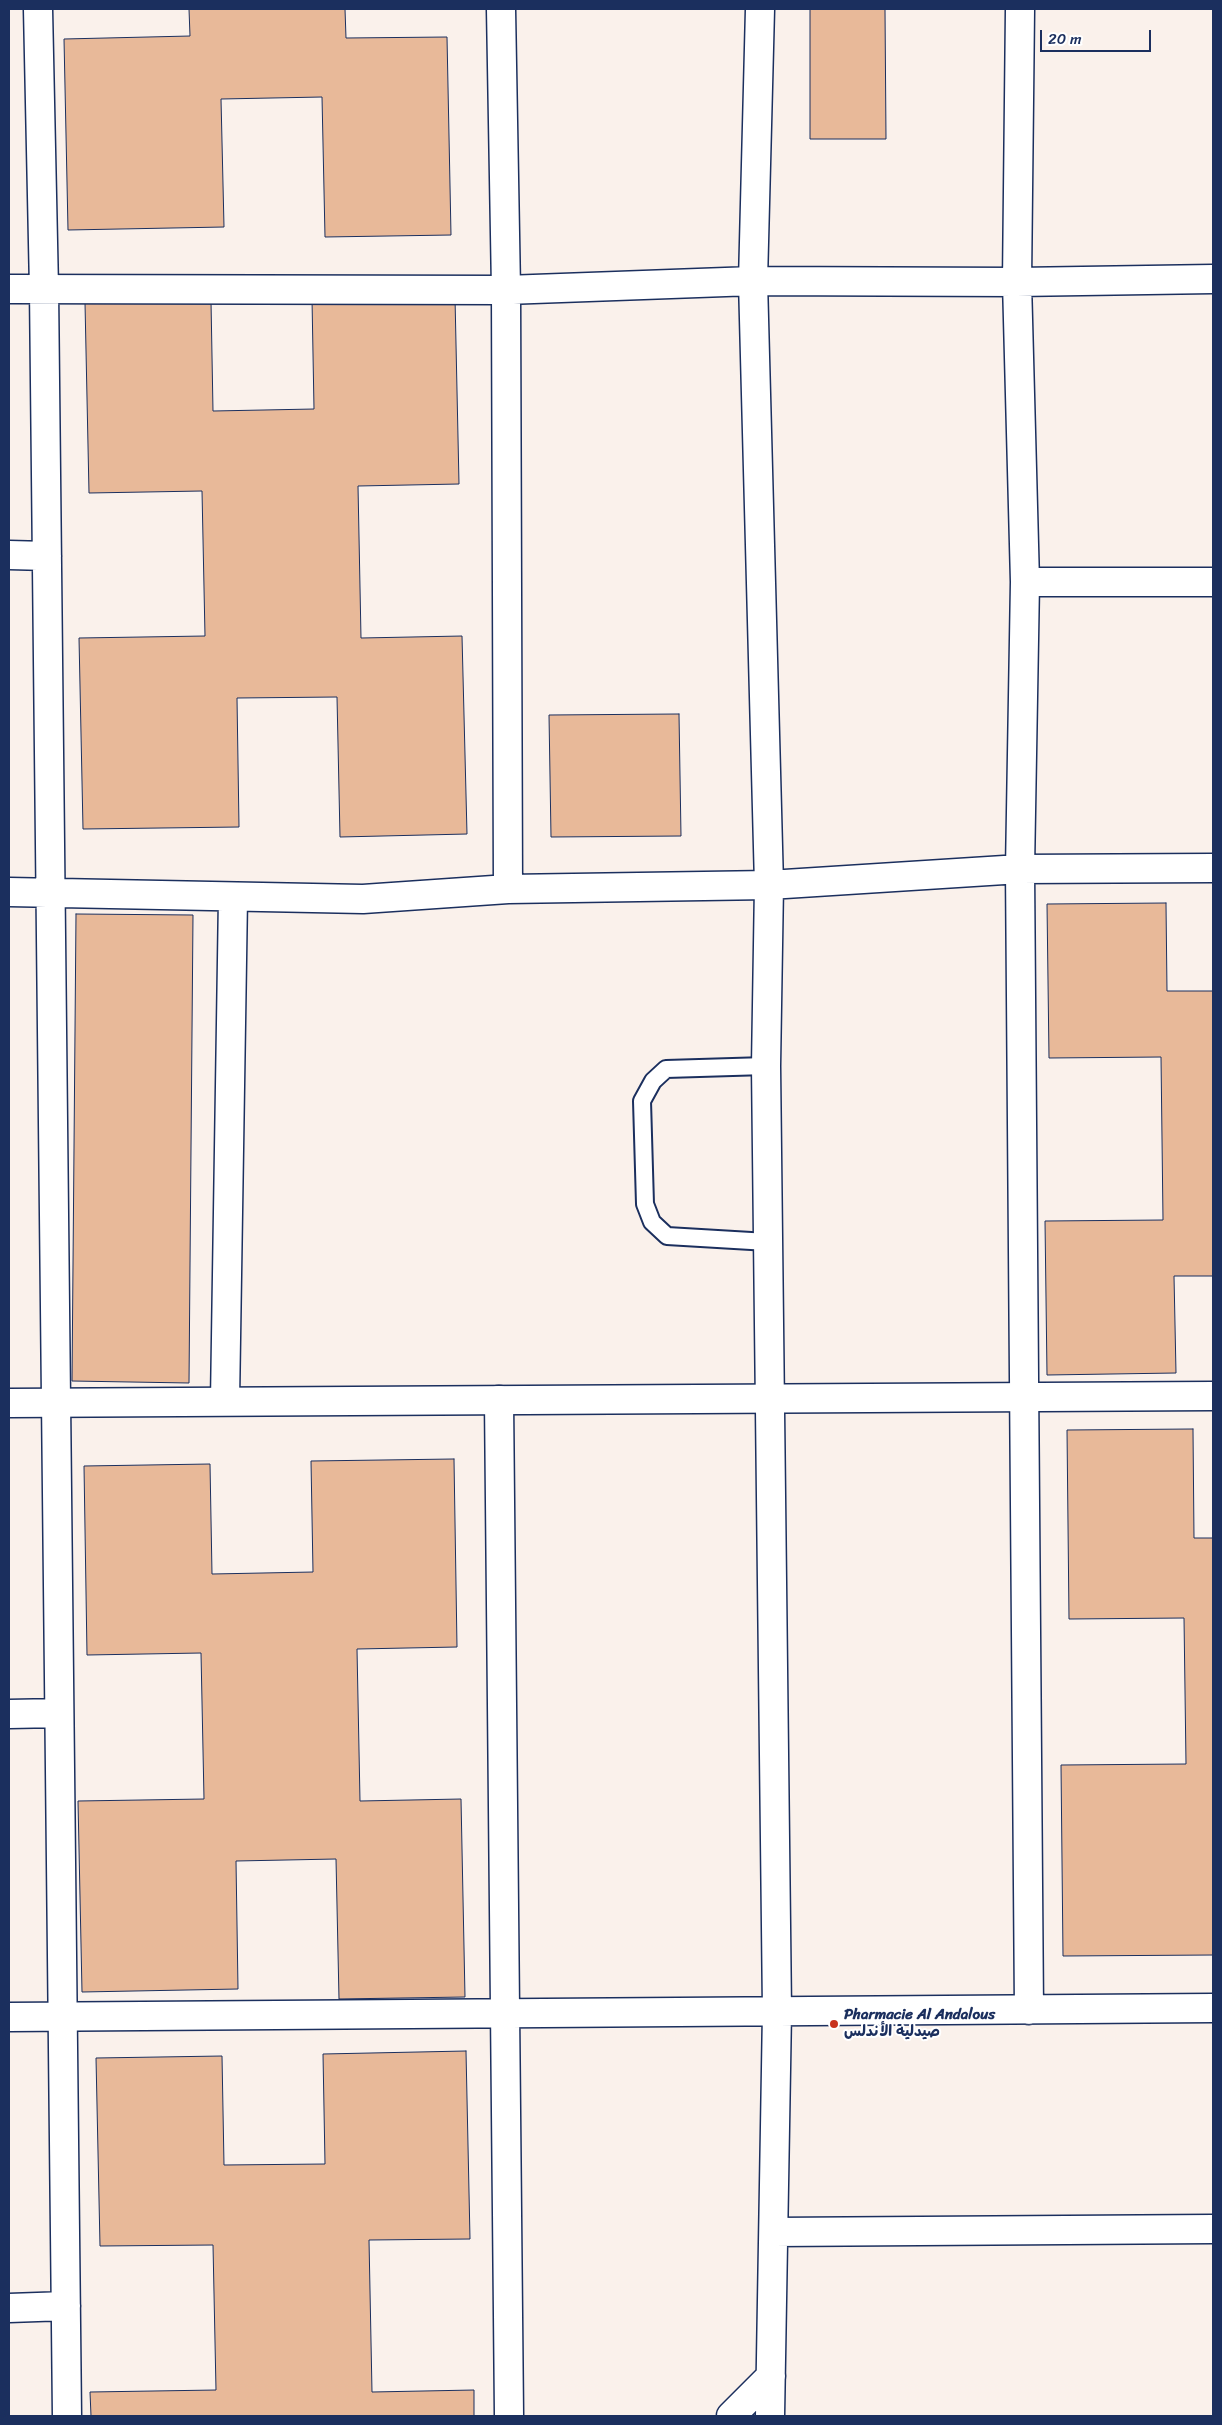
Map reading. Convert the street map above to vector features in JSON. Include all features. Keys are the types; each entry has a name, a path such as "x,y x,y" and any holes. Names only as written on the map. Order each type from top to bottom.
{"street":[{"path":"38,9 44,289 67,2416"},
{"path":"501,9 506,290 508,889"},
{"path":"760,9 753,281 769,885 766,1066 777,2011 770,2416"},
{"path":"1020,9 1017,282 1025,582 1020,868 1029,2010"},
{"path":"9,289 506,290 753,281 1017,282 1213,280"},
{"path":"9,555 47,556"},
{"path":"1025,582 1213,582"},
{"path":"9,892 363,899 508,889 769,885 1020,868 1213,868"},
{"path":"224,1401 233,897"},
{"path":"9,1402 770,1400 1213,1396"},
{"path":"499,1400 509,2416"},
{"path":"9,1714 59,1713"},
{"path":"9,2017 1213,2008"},
{"path":"774,2232 1213,2229"},
{"path":"9,2308 66,2306"},
{"path":"731,2416 771,2376"}],"lane":[{"path":"766,1066 666,1069 653,1082 642,1101 645,1204 652,1222 667,1236 768,1242"}],"building":[{"path":"189,9 345,9 346,38 447,37 451,235 325,237 322,97 221,99 224,227 68,230 64,39 190,36"},
{"path":"810,9 885,9 886,139 810,139"},
{"path":"455,297 459,484 358,486 361,638 462,636 467,834 340,837 337,697 237,698 239,827 83,829 79,638 205,636 202,491 89,493 85,303 211,301 213,411 314,409 312,299"},
{"path":"679,714 681,836 551,837 549,715"},
{"path":"1166,903 1167,991 1213,991 1213,1276 1174,1276 1176,1373 1047,1375 1045,1221 1163,1220 1161,1057 1049,1058 1047,904"},
{"path":"76,914 193,915 189,1383 72,1381"},
{"path":"1193,1429 1194,1538 1213,1538 1213,1955 1063,1956 1061,1765 1186,1764 1184,1618 1069,1619 1067,1430"},
{"path":"454,1459 457,1647 357,1649 360,1801 461,1799 465,1997 339,1999 336,1859 236,1861 238,1989 82,1992 78,1801 204,1799 201,1653 87,1655 84,1466 210,1464 212,1574 313,1572 311,1461"},
{"path":"466,2051 470,2239 369,2240 372,2392 474,2390 474,2416 91,2416 90,2392 216,2390 213,2245 100,2246 96,2058 222,2056 224,2165 325,2164 323,2054"}],"place":[{"name":"Pharmacie Al Andalous صيدلية الأندلس","path":"834,2024"}]}
